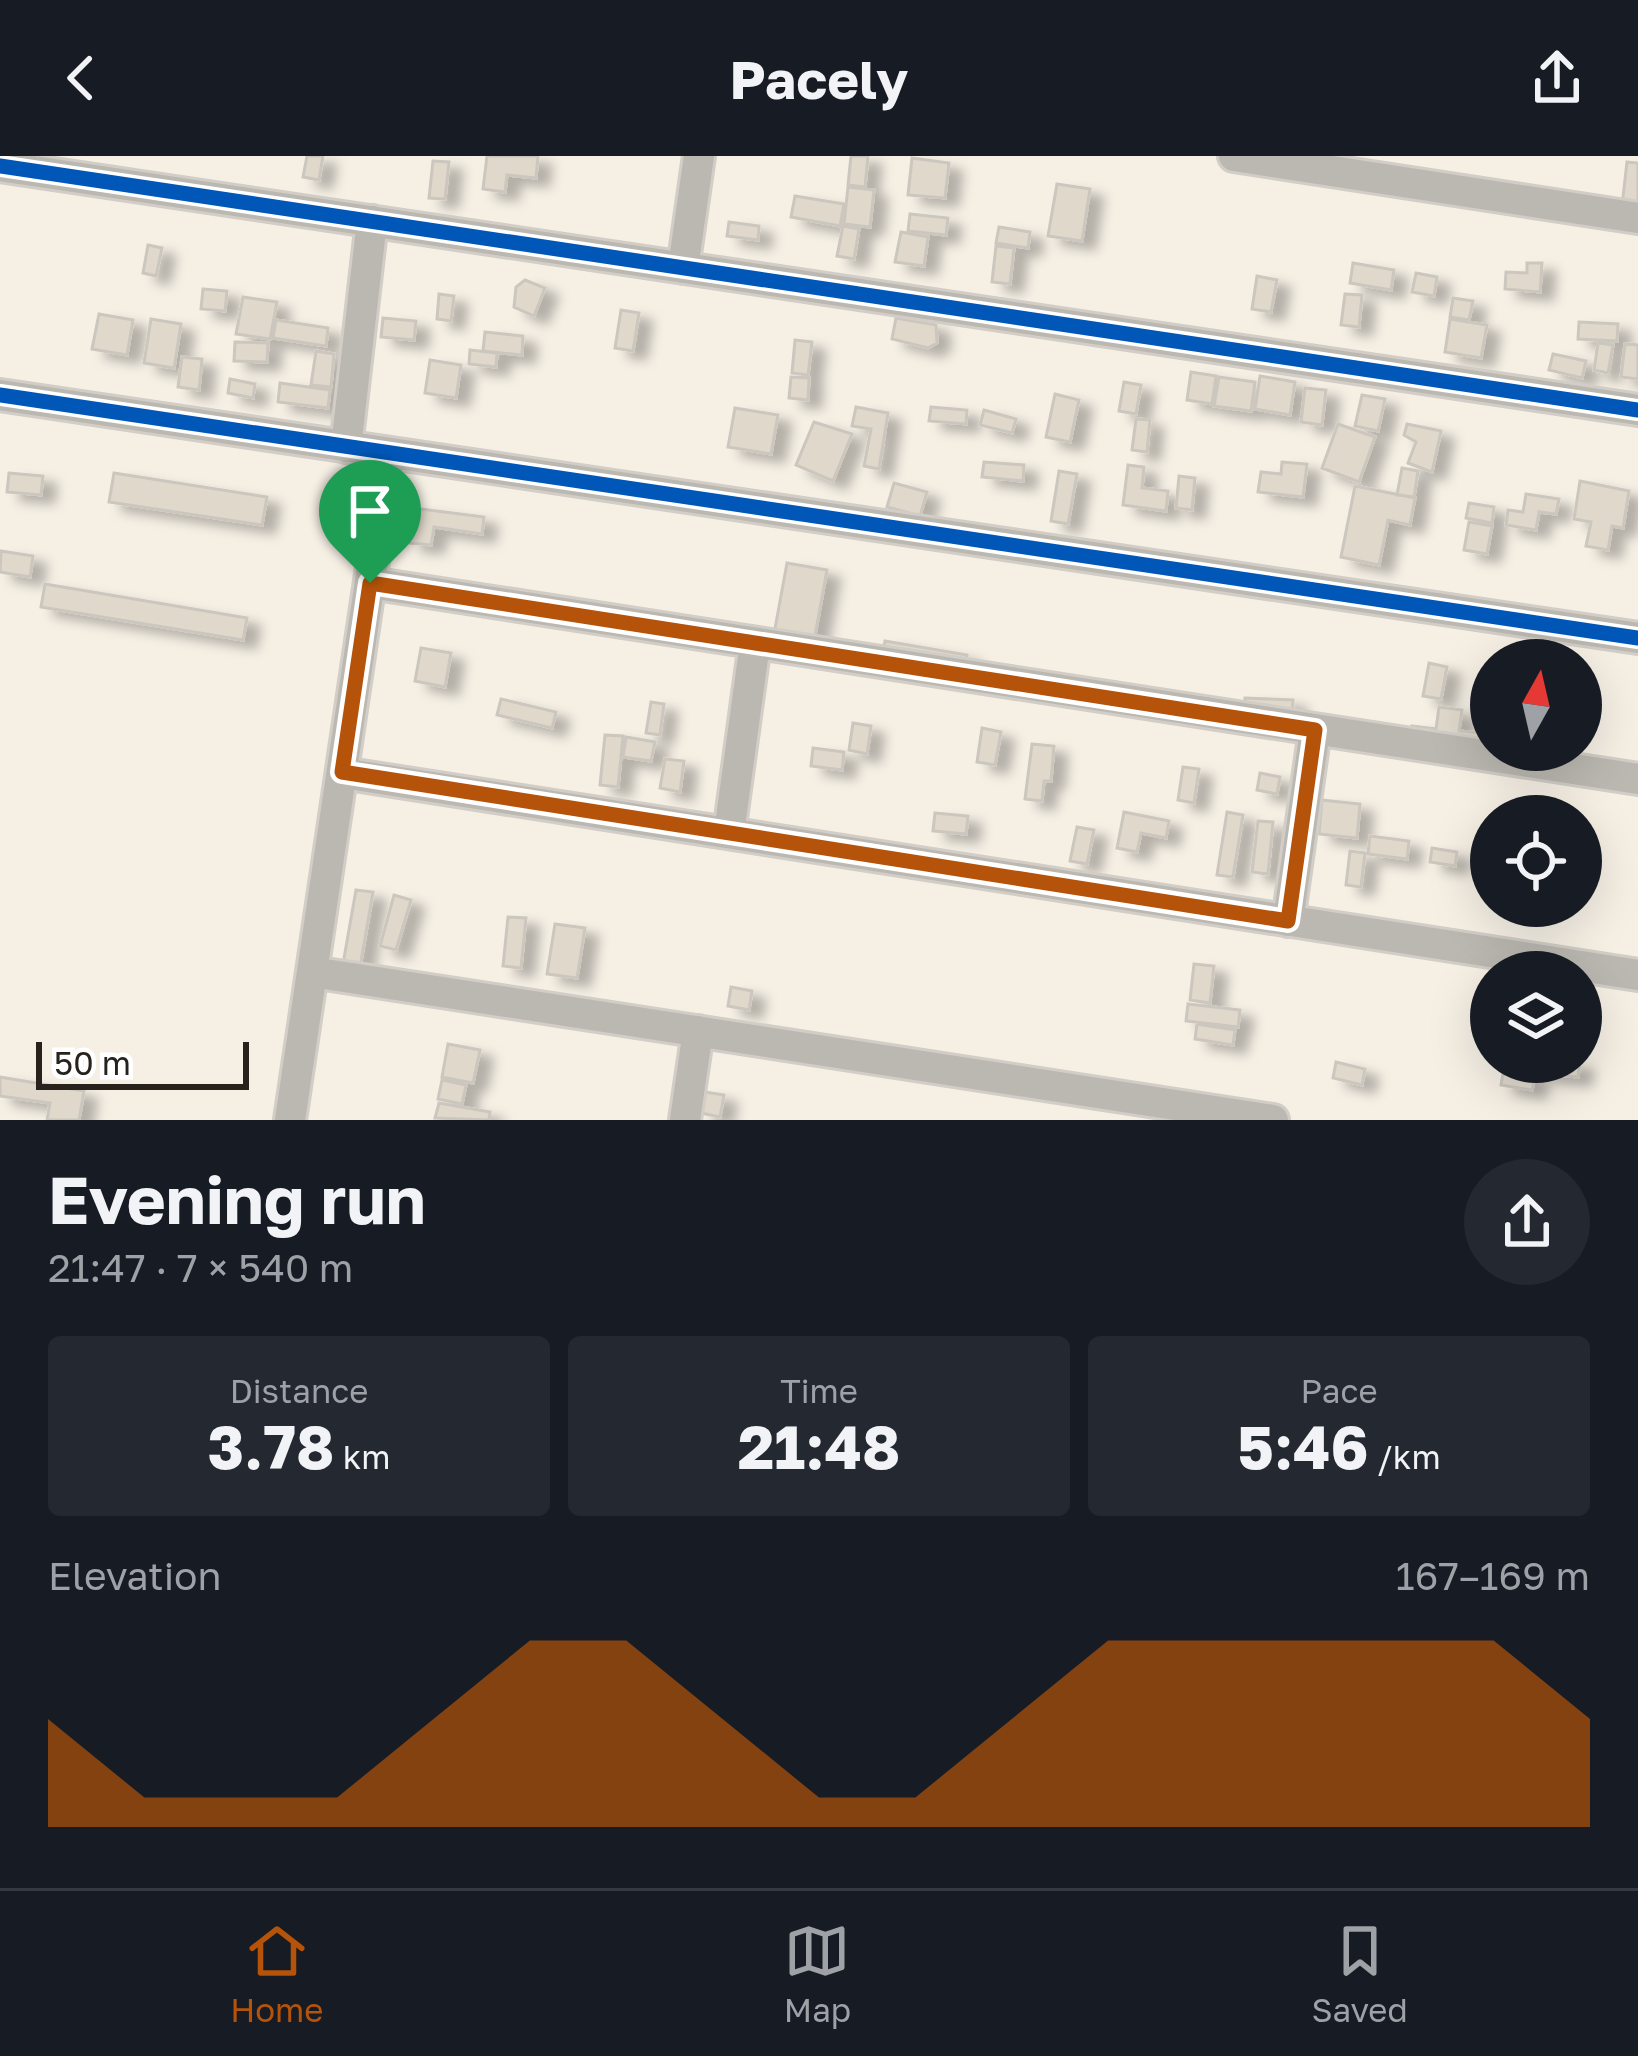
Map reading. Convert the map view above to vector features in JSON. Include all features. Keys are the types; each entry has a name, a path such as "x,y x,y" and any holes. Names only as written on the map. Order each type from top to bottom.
{"street":[{"path":"683,268 699,156"},
{"path":"1234,156 1638,218"},
{"path":"0,166 1638,410"},
{"path":"346,447 372,221"},
{"path":"0,395 1638,638"},
{"path":"290,1120 389,453"},
{"path":"370,583 1638,779"},
{"path":"729,833 755,643"},
{"path":"1288,921 1315,730"},
{"path":"342,772 1638,975"},
{"path":"312,972 1273,1120"},
{"path":"686,1120 698,1031"}],"building":[{"path":"307,156 323,156 319,180 303,177"},
{"path":"487,156 538,156 536,178 507,175 505,192 483,189"},
{"path":"851,156 868,156 865,187 848,185"},
{"path":"912,158 949,163 945,198 908,195"},
{"path":"433,161 449,162 445,199 429,198"},
{"path":"1627,162 1638,163 1638,209 1622,206"},
{"path":"1057,184 1090,189 1082,241 1048,236"},
{"path":"848,187 874,190 870,227 844,224"},
{"path":"795,196 844,204 840,226 791,217"},
{"path":"910,214 948,218 946,235 908,231"},
{"path":"729,222 759,226 758,240 727,236"},
{"path":"843,226 859,229 854,259 837,256"},
{"path":"999,227 1030,232 1028,248 996,243"},
{"path":"901,232 928,237 924,266 895,262"},
{"path":"148,245 162,248 156,276 143,273"},
{"path":"996,246 1014,248 1010,284 992,282"},
{"path":"1353,263 1394,270 1391,290 1350,283"},
{"path":"1527,263 1542,263 1540,292 1505,289 1506,272 1527,273"},
{"path":"1416,273 1437,277 1434,296 1412,292"},
{"path":"1257,276 1277,280 1271,312 1252,309"},
{"path":"525,280 545,288 534,316 514,307 516,287"},
{"path":"203,289 227,291 225,311 201,309"},
{"path":"439,294 454,296 451,321 437,319"},
{"path":"1345,294 1362,295 1359,327 1341,325"},
{"path":"243,297 277,302 270,339 236,334"},
{"path":"1453,298 1473,301 1469,320 1450,317"},
{"path":"621,310 639,313 633,351 615,348"},
{"path":"99,314 133,320 127,355 92,349"},
{"path":"383,318 416,321 414,340 381,337"},
{"path":"896,318 936,325 937,343 928,348 892,339"},
{"path":"151,319 181,324 174,368 144,363"},
{"path":"1450,319 1487,325 1481,358 1445,352"},
{"path":"276,320 328,328 326,346 273,338"},
{"path":"1579,322 1618,324 1617,341 1578,339"},
{"path":"485,332 523,336 522,355 483,351"},
{"path":"795,340 812,342 808,375 792,373"},
{"path":"235,342 268,343 267,362 234,361"},
{"path":"1598,343 1613,345 1608,373 1594,370"},
{"path":"1625,344 1638,345 1638,379 1621,377"},
{"path":"470,350 497,353 496,367 469,364"},
{"path":"316,351 334,354 331,387 311,385"},
{"path":"1553,354 1586,361 1582,378 1549,370"},
{"path":"182,357 202,359 199,390 178,387"},
{"path":"430,360 461,365 456,398 425,393"},
{"path":"1191,372 1216,376 1212,404 1187,400"},
{"path":"1260,376 1295,382 1290,415 1255,409"},
{"path":"791,377 809,378 808,400 789,398"},
{"path":"1219,377 1255,382 1251,411 1214,406"},
{"path":"230,379 255,384 253,398 228,393"},
{"path":"1124,382 1141,385 1136,414 1119,411"},
{"path":"280,383 330,390 328,408 278,402"},
{"path":"1305,388 1326,390 1322,425 1301,422"},
{"path":"1055,394 1079,400 1070,442 1046,437"},
{"path":"1362,395 1385,399 1378,431 1355,426"},
{"path":"856,407 888,413 879,469 864,466 871,429 852,426"},
{"path":"931,407 967,410 966,424 929,421"},
{"path":"735,408 778,415 771,454 728,447"},
{"path":"984,410 1016,419 1012,433 980,425"},
{"path":"1136,419 1150,420 1147,452 1132,450"},
{"path":"814,422 852,434 833,481 796,465"},
{"path":"1338,424 1375,437 1359,482 1322,468"},
{"path":"1407,424 1441,431 1432,472 1408,463 1416,442 1404,435"},
{"path":"984,462 1024,465 1023,481 982,477"},
{"path":"1282,462 1307,464 1303,497 1258,492 1261,472 1281,474"},
{"path":"1128,465 1144,467 1142,488 1168,491 1166,511 1123,505"},
{"path":"1402,468 1418,471 1414,497 1397,495"},
{"path":"1059,471 1077,474 1068,524 1051,521"},
{"path":"9,473 43,476 41,495 7,492"},
{"path":"114,473 267,497 262,525 109,502"},
{"path":"1179,476 1195,478 1192,510 1176,508"},
{"path":"1580,481 1629,491 1623,528 1612,526 1608,550 1586,546 1591,522 1574,519"},
{"path":"894,483 927,492 920,516 887,507"},
{"path":"1355,486 1415,498 1410,525 1388,520 1379,565 1341,557"},
{"path":"1526,494 1559,499 1556,514 1539,512 1536,530 1506,525 1508,510 1523,512"},
{"path":"1469,503 1494,507 1492,523 1466,518"},
{"path":"413,508 484,517 482,534 434,527 431,545 408,543"},
{"path":"1469,522 1492,526 1487,554 1464,550"},
{"path":"1,551 33,556 30,577 0,572"},
{"path":"787,563 827,570 814,641 774,634"},
{"path":"45,584 247,618 243,640 41,607"},
{"path":"885,641 967,655 965,671 882,656"},
{"path":"421,648 451,653 445,687 415,681"},
{"path":"1429,663 1447,667 1441,699 1423,696"},
{"path":"1245,698 1293,700 1292,717 1245,715"},
{"path":"501,699 556,712 552,728 497,715"},
{"path":"651,702 664,704 660,735 646,733"},
{"path":"1439,707 1462,710 1459,731 1470,732 1470,746 1410,739 1412,726 1436,729"},
{"path":"853,723 871,726 867,754 849,750"},
{"path":"982,728 1001,732 995,765 977,762"},
{"path":"605,735 623,736 618,787 600,785"},
{"path":"626,737 655,742 651,761 623,757"},
{"path":"1032,744 1054,746 1051,781 1044,781 1042,801 1025,799"},
{"path":"813,748 844,752 842,770 811,766"},
{"path":"665,759 684,761 680,792 660,788"},
{"path":"1183,767 1199,769 1194,803 1178,800"},
{"path":"1260,773 1280,777 1277,794 1257,790"},
{"path":"1322,800 1360,804 1357,838 1319,834"},
{"path":"1124,812 1169,821 1166,838 1141,833 1137,852 1117,848"},
{"path":"1227,812 1243,815 1233,877 1217,875"},
{"path":"935,813 968,816 966,834 933,831"},
{"path":"1258,821 1273,822 1268,874 1252,872"},
{"path":"1077,827 1094,830 1087,864 1070,861"},
{"path":"1370,836 1409,841 1407,859 1368,854"},
{"path":"1432,848 1457,852 1455,866 1430,862"},
{"path":"1350,851 1365,853 1361,887 1346,885"},
{"path":"356,890 373,892 360,967 343,964"},
{"path":"394,895 411,900 396,950 380,946"},
{"path":"508,917 526,918 521,968 503,966"},
{"path":"555,924 585,928 577,978 547,974"},
{"path":"1194,964 1214,966 1210,1003 1190,1000"},
{"path":"731,987 752,991 749,1010 728,1006"},
{"path":"1188,1004 1240,1010 1238,1027 1186,1021"},
{"path":"1197,1024 1235,1030 1233,1045 1195,1039"},
{"path":"448,1044 480,1050 473,1083 442,1077"},
{"path":"1336,1062 1365,1069 1362,1085 1333,1078"},
{"path":"0,1077 84,1091 79,1120 47,1120 50,1103 0,1096"},
{"path":"442,1080 466,1085 462,1104 438,1099"},
{"path":"1501,1083 1534,1083 1532,1090"},
{"path":"705,1092 724,1095 720,1117 701,1113"},
{"path":"439,1103 490,1112 489,1120 435,1118"}],"cycle path":[{"path":"0,166 1638,410"},
{"path":"0,395 1638,638"}],"route":[{"path":"370,583 1315,730 1288,921 342,772 370,583"}]}
